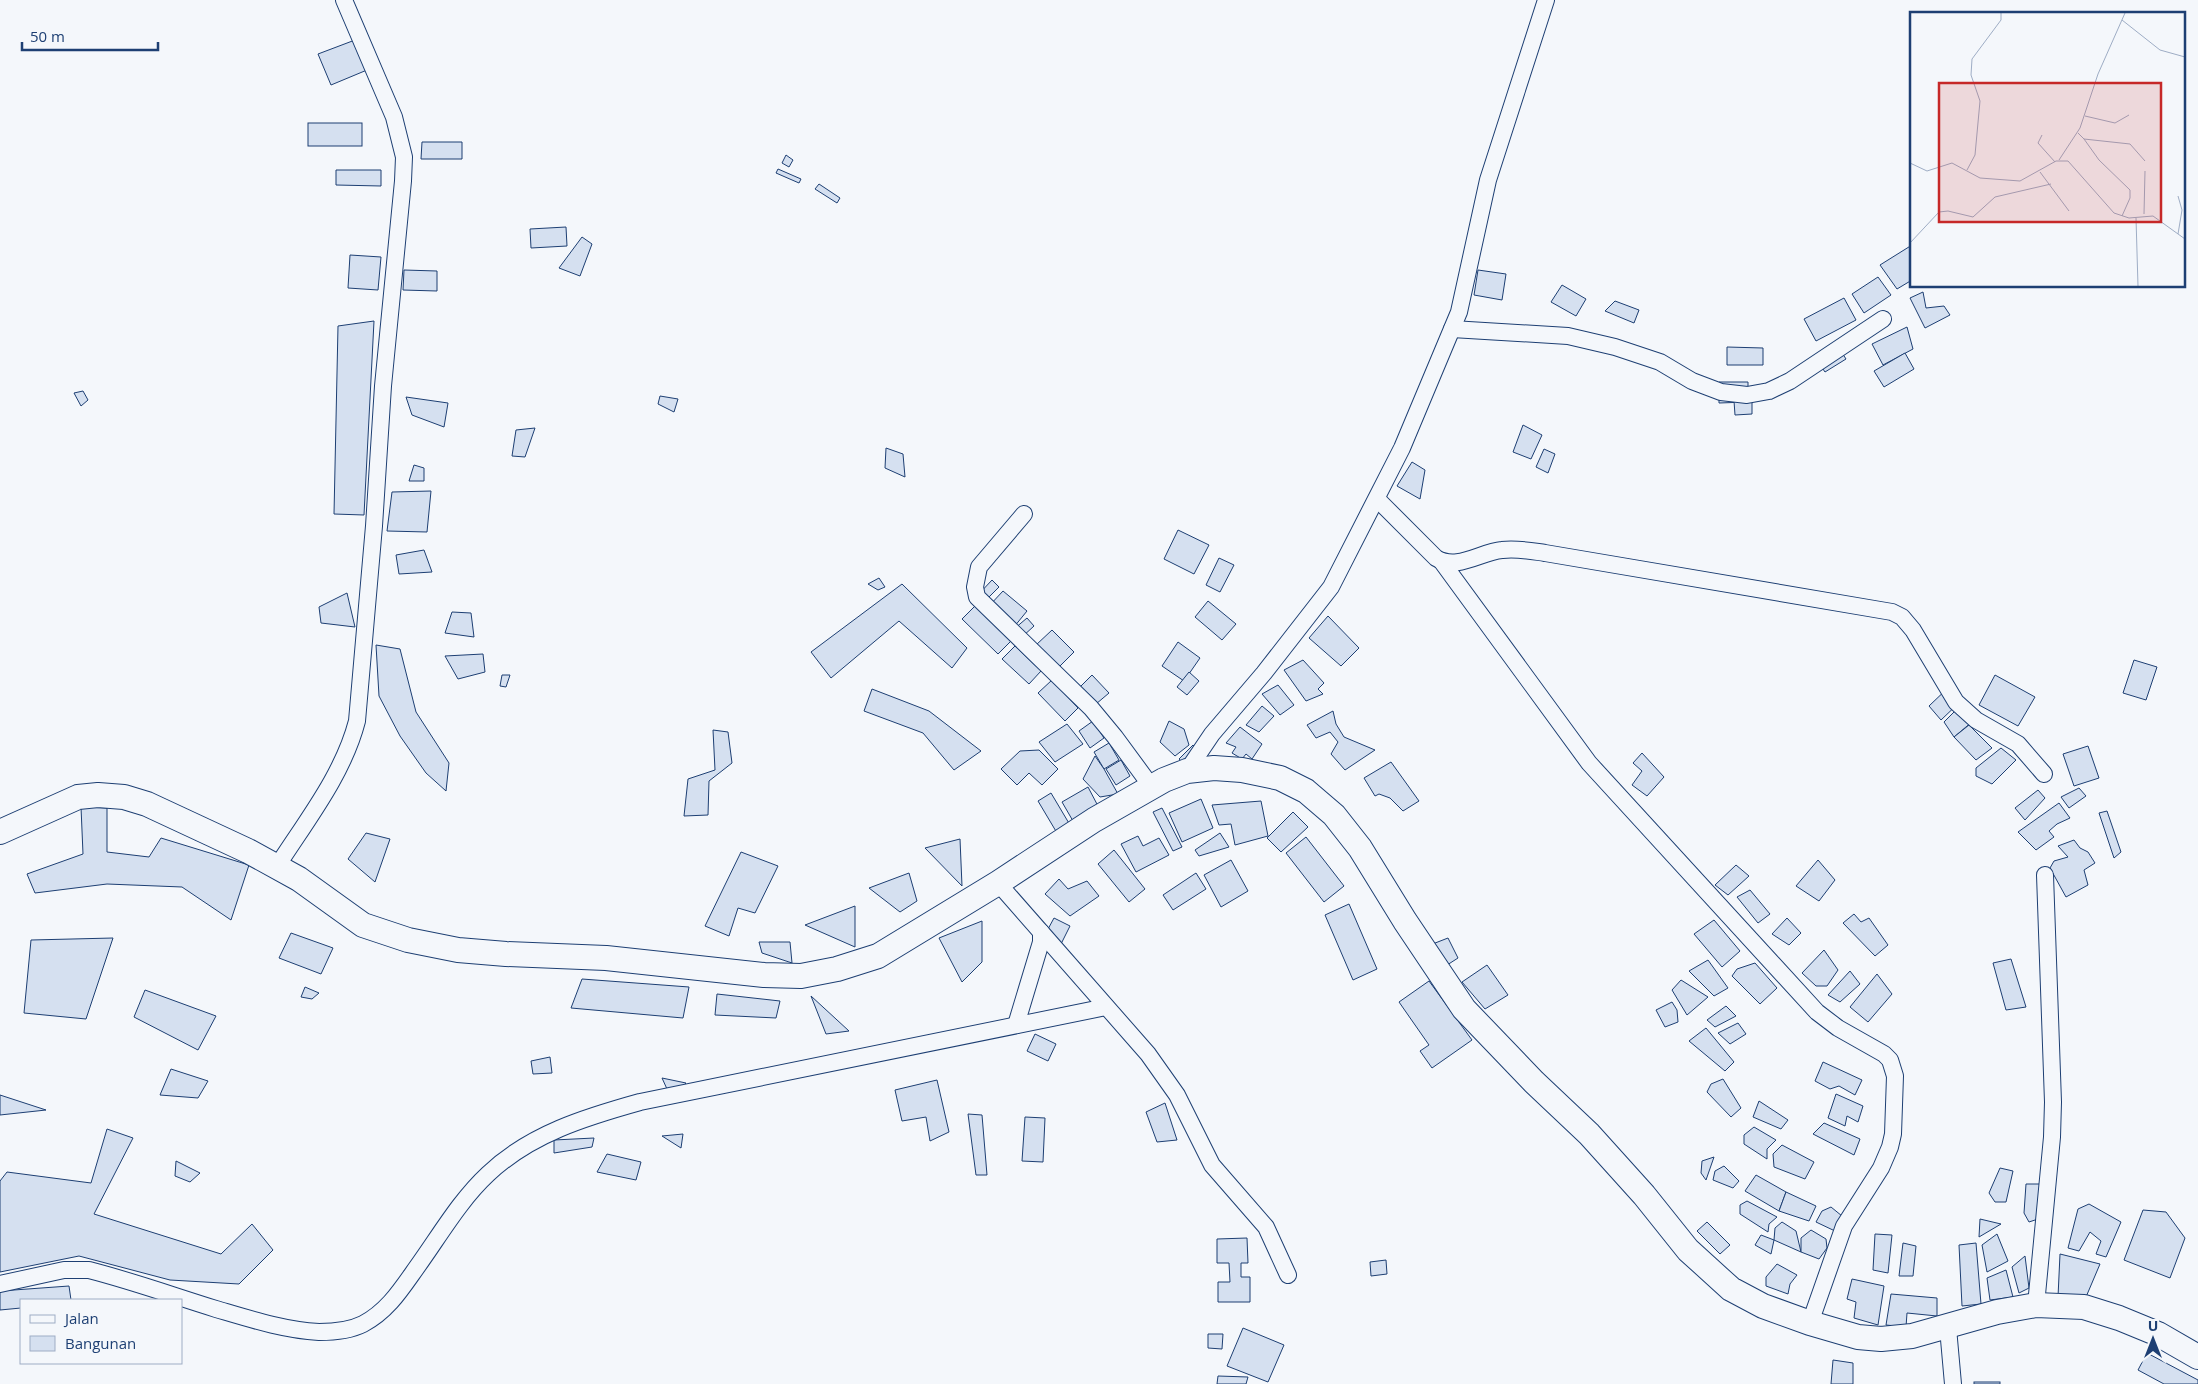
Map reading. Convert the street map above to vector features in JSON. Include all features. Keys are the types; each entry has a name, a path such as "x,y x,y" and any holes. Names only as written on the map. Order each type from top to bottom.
{"main road":[{"path":"0,832 78,797 124,797 147,804 248,851 299,879 363,925 408,940 458,950 606,958 764,975 801,976 836,969 878,956 998,883 1094,820 1151,786 1187,771 1214,768 1242,770 1280,778 1306,791 1334,815 1360,848 1405,921 1464,1009 1534,1082 1589,1134 1644,1195 1688,1250 1731,1290 1763,1306 1810,1323 1858,1337 1881,1339 1912,1336 1948,1328 1997,1312 2036,1306 2084,1307 2119,1318 2158,1334 2198,1357"}],"street":[{"path":"276,868 342,766 357,721 374,526 383,386 403,181 404,157 394,117 344,0"},
{"path":"1187,771 1212,734 1264,673 1331,587 1402,448 1459,312 1488,180 1546,0"},
{"path":"1452,329 1568,336 1615,347 1660,362 1692,381 1720,392 1747,395 1769,391 1790,381 1883,319"},
{"path":"1377,499 1442,562 1589,763 1602,778 1817,1012 1838,1028 1884,1054 1890,1060 1895,1076 1893,1134 1890,1147 1881,1168 1844,1226 1810,1323"},
{"path":"1024,514 979,567 975,582 977,597 1101,719 1151,786"},
{"path":"1442,562 1456,563 1503,550 1545,552 1892,612 1909,623 1956,702 1965,712 2018,744 2044,774"},
{"path":"2036,1306 2052,1137 2053,1102 2045,875"},
{"path":"998,883 1163,1074 1189,1117 1212,1164 1266,1227 1288,1275"},
{"path":"1016,1025 1041,942 1042,932"},
{"path":"0,1284 64,1270 89,1270 259,1322 320,1332 341,1330 363,1324 383,1311 398,1294 468,1195 489,1173 519,1149 551,1132 591,1115 640,1102 1106,1007"},
{"path":"1948,1328 1953,1384"}],"building":[{"path":"355,40 367,70 331,85 318,54"},
{"path":"308,123 362,123 362,146 308,146"},
{"path":"422,142 462,142 462,159 421,159"},
{"path":"786,155 793,160 789,167 782,163"},
{"path":"778,169 801,179 799,183 776,173"},
{"path":"336,170 381,170 381,186 336,185"},
{"path":"819,184 840,198 837,203 815,189"},
{"path":"566,227 567,246 531,248 530,229"},
{"path":"582,237 592,244 580,276 559,268"},
{"path":"1910,246 1910,281 1897,289 1880,265"},
{"path":"350,255 381,257 378,290 348,288"},
{"path":"404,270 437,271 437,291 403,290"},
{"path":"1478,270 1506,274 1502,300 1474,295"},
{"path":"1878,277 1891,295 1864,313 1852,294"},
{"path":"1562,285 1586,299 1576,316 1551,302"},
{"path":"1923,292 1926,308 1944,306 1950,315 1925,328 1910,298"},
{"path":"1844,298 1856,320 1816,341 1804,319"},
{"path":"1615,301 1639,310 1634,323 1605,311"},
{"path":"374,321 364,515 334,514 338,326"},
{"path":"1907,327 1913,349 1883,365 1872,344"},
{"path":"1835,342 1846,359 1825,372 1814,356"},
{"path":"1727,347 1763,348 1763,365 1727,365"},
{"path":"1905,353 1914,369 1884,387 1874,371"},
{"path":"1719,382 1748,382 1748,402 1719,403"},
{"path":"83,391 88,400 81,406 74,393"},
{"path":"660,396 678,399 674,412 658,404"},
{"path":"406,397 448,403 444,427 412,415"},
{"path":"1752,400 1752,414 1735,415 1734,401"},
{"path":"1523,425 1542,435 1531,459 1513,452"},
{"path":"535,428 525,457 512,456 516,430"},
{"path":"886,448 903,454 905,477 885,468"},
{"path":"1544,449 1555,454 1548,473 1536,467"},
{"path":"1412,462 1425,470 1420,499 1397,486"},
{"path":"414,465 424,468 424,481 409,481"},
{"path":"431,491 427,532 387,531 392,492"},
{"path":"1178,530 1209,545 1194,574 1164,559"},
{"path":"424,550 432,572 399,574 396,555"},
{"path":"1219,558 1234,565 1220,592 1206,585"},
{"path":"879,578 885,587 878,590 868,584"},
{"path":"992,580 999,587 984,602 977,596"},
{"path":"902,584 967,648 952,668 899,621 831,678 811,652"},
{"path":"1003,591 1027,611 1014,627 989,606"},
{"path":"347,593 355,627 321,623 319,607"},
{"path":"1208,601 1236,624 1222,640 1195,617"},
{"path":"975,606 1011,641 998,654 962,619"},
{"path":"452,612 471,613 474,637 445,633"},
{"path":"1328,616 1359,648 1341,666 1309,638"},
{"path":"1027,618 1034,626 1022,637 1014,629"},
{"path":"1052,630 1074,652 1058,668 1036,645"},
{"path":"1178,642 1200,658 1184,681 1162,666"},
{"path":"376,645 400,649 416,712 449,763 446,791 426,773 400,736 379,696"},
{"path":"1015,646 1041,671 1029,684 1002,659"},
{"path":"483,654 485,672 458,679 445,656"},
{"path":"1303,660 1324,683 1318,689 1323,694 1306,701 1284,670"},
{"path":"2134,660 2157,667 2146,700 2123,693"},
{"path":"1189,672 1199,681 1187,695 1177,687"},
{"path":"502,675 510,675 506,687 500,686"},
{"path":"1092,675 1109,693 1096,704 1080,687"},
{"path":"1995,675 2035,697 2018,726 1979,705"},
{"path":"1052,680 1078,708 1065,721 1038,693"},
{"path":"1278,685 1294,705 1280,715 1262,694"},
{"path":"1951,685 1963,699 1941,720 1929,706"},
{"path":"872,689 929,711 981,751 954,770 923,733 864,711"},
{"path":"1966,700 1979,716 1954,737 1944,722"},
{"path":"1262,706 1274,716 1259,732 1246,725"},
{"path":"1333,711 1336,724 1344,737 1375,750 1345,770 1331,754 1338,742 1330,732 1316,738 1307,725"},
{"path":"1093,721 1104,738 1090,748 1079,731"},
{"path":"1169,721 1184,729 1189,745 1175,756 1160,742"},
{"path":"1067,724 1083,744 1055,762 1039,742"},
{"path":"1969,725 1992,748 1976,760 1954,737"},
{"path":"1240,727 1262,744 1252,759 1246,754 1242,759 1232,753 1236,747 1226,743"},
{"path":"713,730 728,732 732,763 709,781 708,815 684,816 688,779 715,770"},
{"path":"1109,743 1119,760 1104,769 1094,752"},
{"path":"1193,745 1202,754 1189,768 1179,759"},
{"path":"2088,746 2099,778 2074,786 2063,754"},
{"path":"2001,748 2016,760 1992,784 1976,776 1976,768"},
{"path":"1039,750 1058,769 1042,785 1029,773 1017,785 1001,769 1020,751"},
{"path":"1642,753 1664,777 1647,796 1632,785 1642,771 1633,763"},
{"path":"1095,756 1118,794 1100,797 1083,779"},
{"path":"1121,760 1130,776 1116,785 1106,769"},
{"path":"1391,762 1419,801 1403,811 1390,798 1379,794 1375,796 1364,778"},
{"path":"1088,787 1098,806 1073,821 1062,802"},
{"path":"2079,788 2086,796 2069,808 2061,797"},
{"path":"2038,790 2045,798 2025,820 2015,808"},
{"path":"1051,793 1073,830 1060,838 1038,801"},
{"path":"1201,799 1213,828 1182,842 1169,813"},
{"path":"1261,801 1268,836 1235,845 1231,824 1219,825 1212,805"},
{"path":"2059,803 2070,818 2057,824 2049,831 2054,837 2036,850 2018,832"},
{"path":"81,807 107,808 107,852 149,857 161,838 249,865 231,920 182,887 107,884 35,893 27,874 83,854"},
{"path":"1162,808 1182,847 1173,851 1153,812"},
{"path":"2107,811 2121,852 2114,858 2099,813"},
{"path":"1293,812 1308,827 1281,852 1267,838"},
{"path":"366,833 390,839 375,882 348,859"},
{"path":"1220,833 1229,847 1199,856 1195,850"},
{"path":"1138,836 1143,846 1159,838 1169,855 1136,872 1121,844"},
{"path":"1306,837 1344,886 1324,902 1286,853"},
{"path":"960,839 962,886 925,848"},
{"path":"2074,840 2080,848 2088,852 2095,863 2084,870 2088,885 2066,897 2050,868 2054,861 2068,857 2058,846"},
{"path":"1114,850 1145,889 1129,902 1098,864"},
{"path":"741,852 778,866 755,913 738,908 729,936 705,926"},
{"path":"1231,860 1248,891 1221,907 1204,875"},
{"path":"1818,860 1835,880 1819,901 1796,886"},
{"path":"1736,865 1749,876 1728,895 1715,885"},
{"path":"909,873 917,901 900,912 869,888"},
{"path":"1196,873 1206,889 1173,910 1163,895"},
{"path":"1059,879 1068,889 1087,881 1099,896 1070,916 1045,894"},
{"path":"1750,890 1770,914 1758,923 1737,897"},
{"path":"1349,904 1377,969 1353,980 1325,915"},
{"path":"855,906 855,947 805,925"},
{"path":"1854,914 1861,922 1869,918 1888,945 1875,956 1843,923"},
{"path":"1054,918 1070,926 1058,950 1041,942"},
{"path":"1787,918 1801,933 1789,945 1772,934"},
{"path":"1714,920 1740,951 1722,967 1694,934"},
{"path":"982,921 982,962 962,982 939,938"},
{"path":"291,933 333,948 321,974 279,958"},
{"path":"113,938 86,1019 24,1013 31,940"},
{"path":"1448,938 1458,958 1444,967 1430,945"},
{"path":"759,942 790,942 792,963 762,953"},
{"path":"1824,950 1838,970 1827,986 1816,986 1802,973"},
{"path":"2011,959 2026,1007 2006,1010 1993,963"},
{"path":"1708,960 1728,988 1714,996 1689,971"},
{"path":"1755,963 1777,988 1760,1004 1732,976 1737,969"},
{"path":"1487,965 1508,995 1485,1009 1462,982"},
{"path":"1850,971 1860,984 1840,1002 1828,995"},
{"path":"1877,974 1892,994 1868,1022 1850,1007"},
{"path":"582,979 689,987 683,1018 571,1008"},
{"path":"1681,980 1708,997 1687,1015 1672,990"},
{"path":"1429,981 1472,1040 1432,1068 1420,1051 1429,1045 1399,1002"},
{"path":"305,987 319,993 312,999 301,997"},
{"path":"145,990 216,1016 198,1050 134,1017"},
{"path":"717,994 780,1001 776,1018 715,1015"},
{"path":"811,996 849,1031 826,1034"},
{"path":"1672,1002 1677,1010 1678,1022 1665,1027 1656,1010"},
{"path":"1726,1006 1736,1016 1715,1027 1707,1020"},
{"path":"1738,1023 1746,1034 1730,1044 1718,1033"},
{"path":"1706,1028 1734,1062 1725,1071 1689,1041"},
{"path":"1035,1034 1056,1044 1048,1061 1027,1051"},
{"path":"550,1057 552,1073 533,1074 531,1061"},
{"path":"1823,1062 1862,1080 1855,1095 1839,1086 1830,1089 1815,1081"},
{"path":"171,1069 208,1081 198,1098 160,1095"},
{"path":"662,1078 686,1083 682,1087 667,1089"},
{"path":"1723,1079 1741,1108 1731,1117 1707,1092 1711,1084"},
{"path":"937,1080 949,1132 930,1141 926,1117 902,1121 895,1090"},
{"path":"1836,1094 1863,1106 1858,1122 1847,1116 1845,1126 1828,1118"},
{"path":"0,1095 46,1110 0,1115"},
{"path":"1759,1101 1788,1120 1781,1129 1753,1117"},
{"path":"1165,1103 1177,1140 1157,1142 1146,1112"},
{"path":"968,1114 982,1115 987,1175 976,1175"},
{"path":"1025,1117 1045,1118 1043,1162 1022,1161"},
{"path":"1824,1123 1860,1139 1854,1155 1813,1134"},
{"path":"1754,1127 1776,1140 1767,1149 1767,1159 1744,1144 1744,1135"},
{"path":"107,1129 133,1138 94,1214 221,1254 252,1224 273,1250 239,1284 170,1280 79,1256 0,1272 0,1181 7,1172 91,1183"},
{"path":"683,1134 681,1148 662,1136"},
{"path":"594,1138 592,1147 554,1153 554,1140"},
{"path":"1782,1145 1814,1162 1805,1179 1774,1167 1773,1154"},
{"path":"607,1154 641,1162 636,1180 597,1172"},
{"path":"1714,1157 1706,1180 1701,1173 1702,1161"},
{"path":"176,1161 200,1173 190,1182 175,1176"},
{"path":"1724,1166 1739,1181 1733,1188 1713,1180 1715,1171"},
{"path":"2000,1168 2013,1171 2006,1202 1995,1202 1989,1193"},
{"path":"1756,1175 1786,1192 1779,1211 1745,1191"},
{"path":"2026,1184 2041,1184 2038,1219 2029,1222 2024,1213"},
{"path":"1786,1192 1816,1206 1809,1221 1779,1211"},
{"path":"1747,1201 1777,1217 1769,1224 1768,1232 1740,1214 1740,1205"},
{"path":"2089,1204 2121,1222 2106,1257 2096,1254 2101,1241 2090,1232 2079,1251 2068,1248 2078,1209"},
{"path":"1831,1207 1842,1216 1835,1231 1816,1222 1822,1211"},
{"path":"2143,1210 2166,1212 2185,1238 2170,1278 2124,1260"},
{"path":"1980,1219 2001,1224 1979,1237"},
{"path":"1707,1222 1730,1245 1720,1254 1697,1231"},
{"path":"1782,1222 1796,1231 1801,1252 1774,1240 1775,1228"},
{"path":"1811,1230 1826,1239 1827,1248 1819,1259 1801,1252 1801,1238"},
{"path":"1875,1234 1892,1235 1888,1273 1873,1270"},
{"path":"1997,1234 2008,1261 1987,1272 1982,1245"},
{"path":"1761,1235 1774,1240 1771,1254 1755,1245"},
{"path":"1247,1238 1248,1263 1241,1263 1241,1277 1250,1277 1250,1302 1218,1302 1218,1282 1230,1282 1229,1263 1217,1263 1217,1239"},
{"path":"1903,1243 1916,1246 1913,1276 1899,1276"},
{"path":"1976,1243 1981,1304 1962,1306 1959,1245"},
{"path":"2060,1254 2100,1264 2086,1297 2058,1297"},
{"path":"2025,1256 2029,1288 2019,1293 2012,1267"},
{"path":"1386,1260 1387,1274 1371,1276 1370,1262"},
{"path":"1777,1264 1797,1275 1790,1284 1788,1294 1766,1286 1766,1277"},
{"path":"2006,1270 2013,1297 1990,1300 1987,1278"},
{"path":"1852,1279 1884,1286 1878,1325 1854,1318 1856,1302 1847,1299"},
{"path":"69,1286 71,1299 20,1299 20,1308 0,1310 0,1291"},
{"path":"1891,1294 1937,1298 1937,1316 1907,1313 1906,1327 1886,1325"},
{"path":"1243,1328 1284,1345 1268,1382 1227,1366"},
{"path":"1208,1334 1223,1334 1222,1349 1208,1348"},
{"path":"2147,1353 2198,1380 2198,1384 2164,1384 2138,1370"},
{"path":"1833,1360 1853,1363 1853,1384 1831,1384"},
{"path":"1218,1376 1248,1377 1246,1384 1217,1384"},
{"path":"1974,1382 2000,1382 2000,1384 1974,1384"}]}
